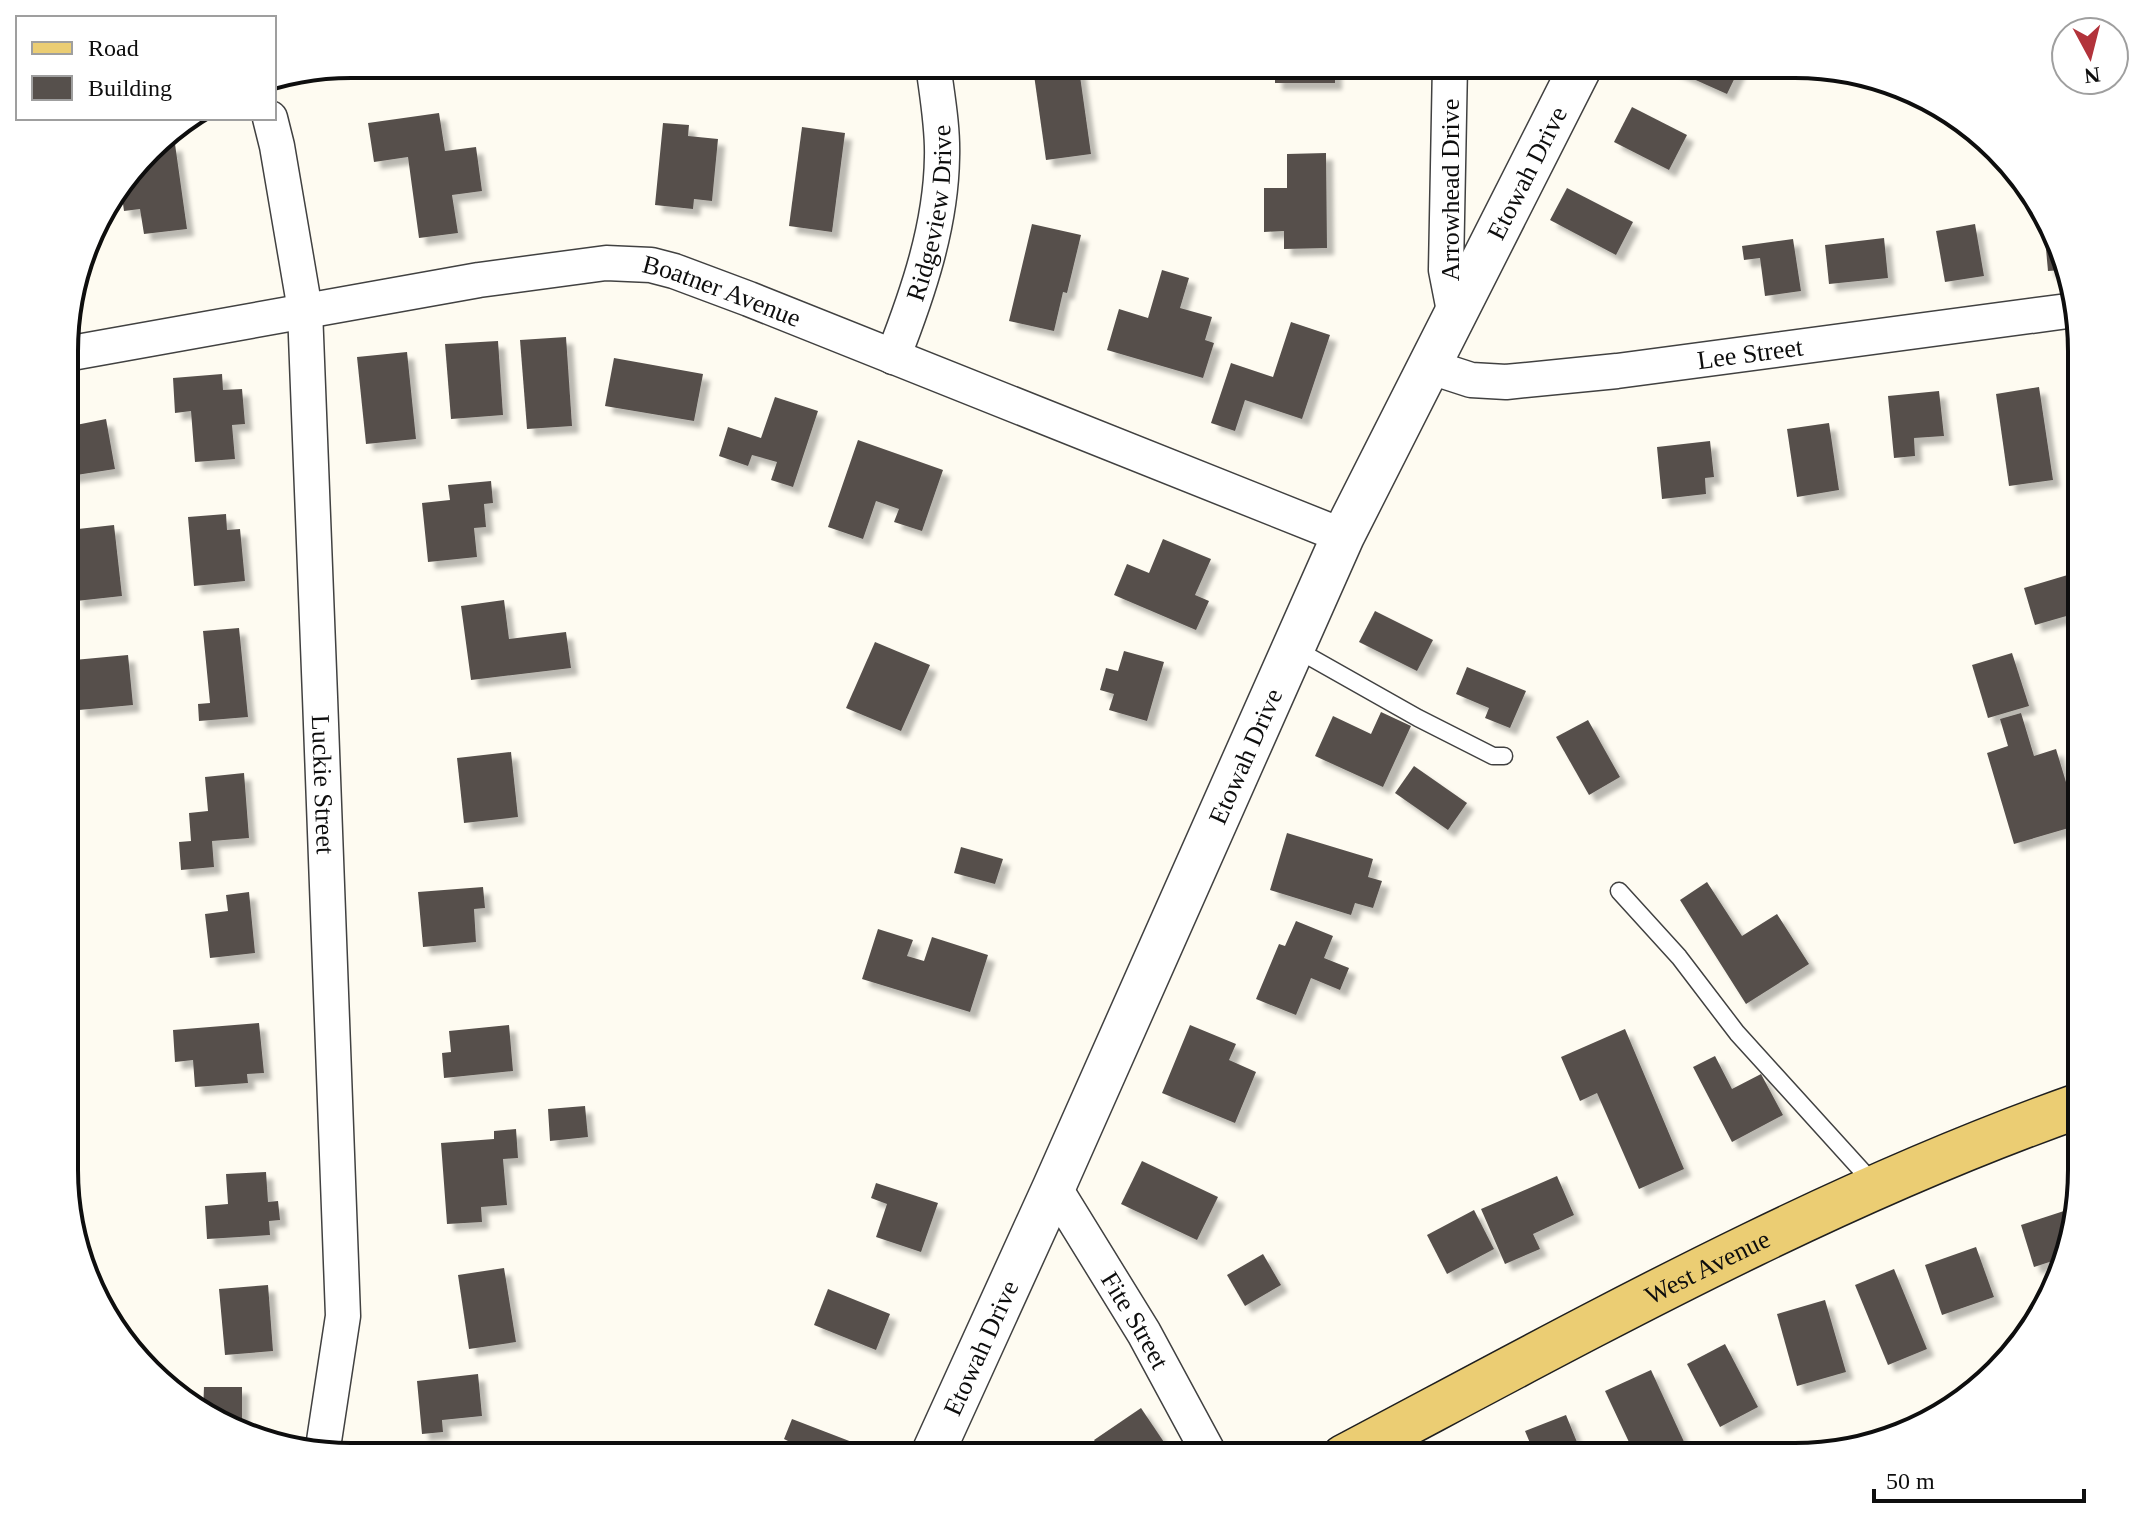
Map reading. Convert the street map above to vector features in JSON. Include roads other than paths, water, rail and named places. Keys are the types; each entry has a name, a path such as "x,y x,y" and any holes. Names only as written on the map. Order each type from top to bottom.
{"main road":[{"name":"West Avenue","path":"1412,1441 1627,1306 1877,1189 2011,1130 2067,1110"}],"street":[{"name":"Ridgeview Drive","path":"893,357 920,279 940,195 942,145 935,78"},
{"name":"Arrowhead Drive","path":"1450,79 1446,270 1455,316"},
{"name":"Etowah Drive","path":"938,1442 1343,536 1575,79"},
{"name":"Luckie Street","path":"270,120 305,310 343,1316 324,1441"},
{"name":"Boatner Avenue","path":"78,352 479,280 628,262 674,271 1343,536"},
{"name":"Lee Street","path":"1428,366 1471,380 1506,382 1617,371 2065,311"},
{"name":"Fite Street","path":"1054,1187 1144,1333 1203,1443"}],"lane":[{"path":"1293,647 1418,718 1493,756 1504,756"},
{"path":"1619,891 1679,957 1737,1033 1877,1189"}]}
